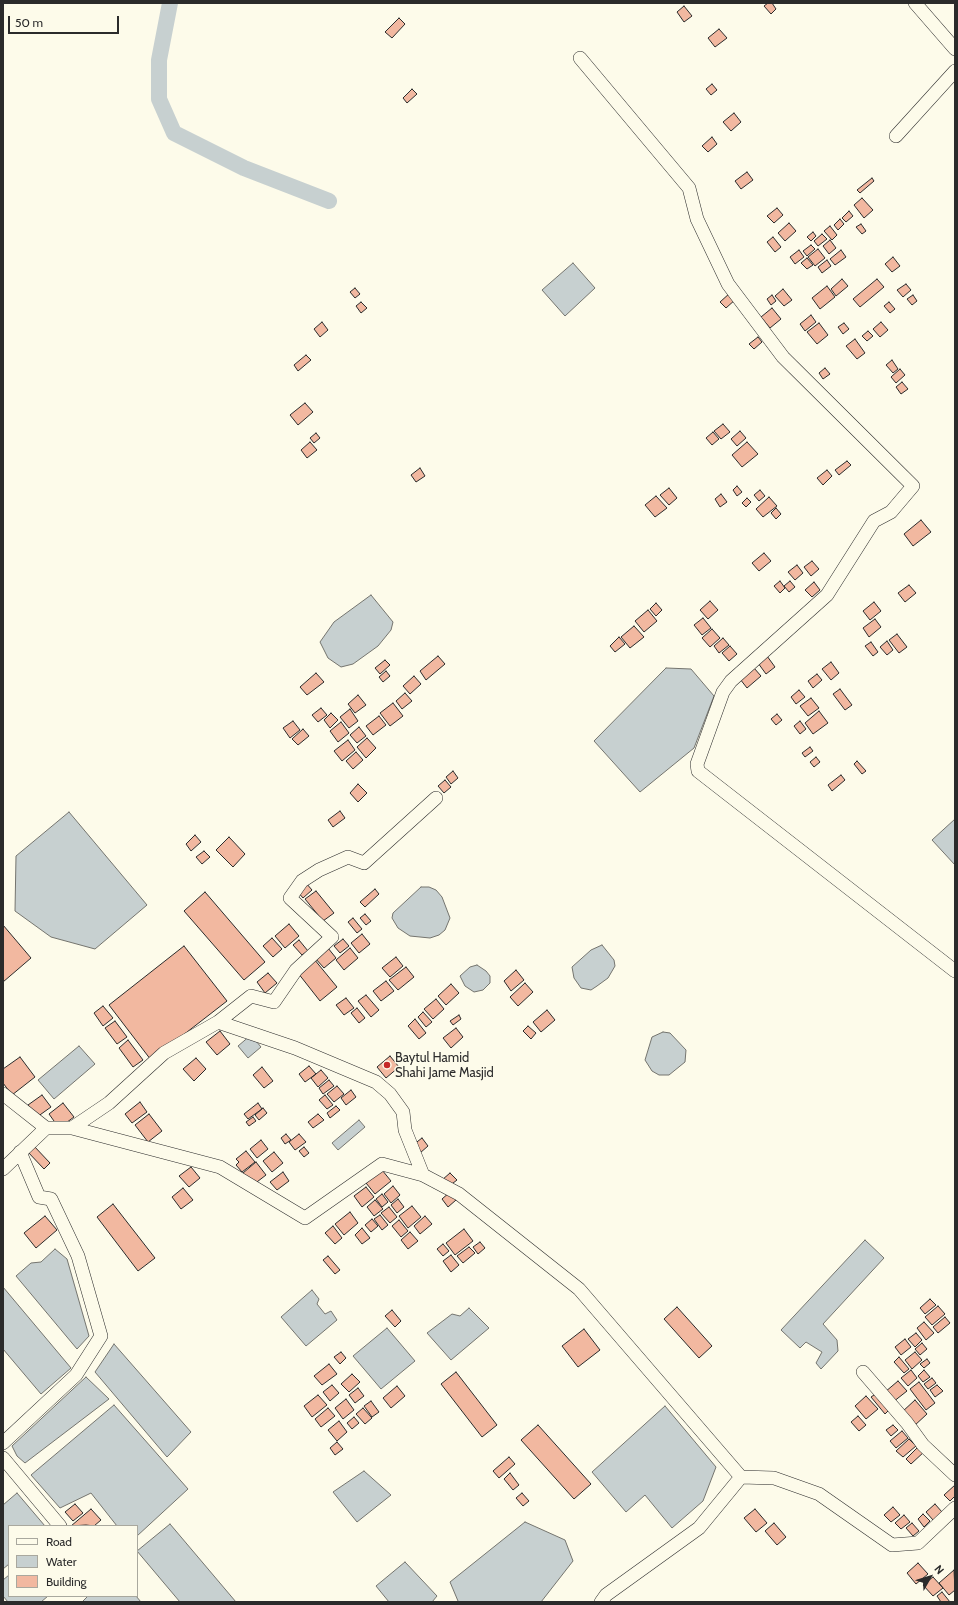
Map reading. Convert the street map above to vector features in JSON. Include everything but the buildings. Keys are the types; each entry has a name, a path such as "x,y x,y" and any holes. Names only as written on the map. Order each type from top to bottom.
{"street":[{"path":"915,3 955,49"},
{"path":"580,58 689,188 697,219 728,284 783,357 913,486 891,512 874,521 826,595 731,681 723,692 697,764 698,771 955,971"},
{"path":"896,136 955,71"},
{"path":"72,1128 109,1103 164,1053 218,1022 252,996 274,1002 296,970 332,937 290,898 302,881 319,870 348,857 364,863 436,798"},
{"path":"218,1022 295,1048 376,1082 390,1094 403,1112 405,1130 423,1175"},
{"path":"3,1094 46,1128 72,1128 220,1167 305,1218 382,1164 423,1175 459,1194 579,1289 741,1477 774,1478 819,1494 892,1545 918,1544 955,1508"},
{"path":"3,1169 46,1128"},
{"path":"3,1443 76,1375 101,1336 78,1256 51,1199 39,1197 20,1152"},
{"path":"862,1372 908,1423 923,1445 955,1475"},
{"path":"3,1458 59,1525"},
{"path":"601,1602 606,1595 699,1528 741,1477"}],"water":[{"path":"573,263 595,288 565,316 542,290"},
{"path":"371,595 393,622 391,630 378,646 353,664 341,667 328,658 320,642 334,622"},
{"path":"666,668 691,669 714,696 694,748 640,792 594,741"},
{"path":"69,812 147,905 95,949 51,937 15,911 16,856"},
{"path":"955,819 955,865 932,840"},
{"path":"421,887 429,887 436,890 442,897 450,918 445,930 439,935 430,938 410,936 398,928 392,918 393,913"},
{"path":"602,945 614,960 615,966 608,978 591,990 581,988 574,978 572,967 591,950"},
{"path":"477,965 486,971 490,976 490,983 483,990 474,992 465,986 460,976 470,967"},
{"path":"663,1032 670,1033 686,1050 685,1062 669,1075 659,1075 652,1071 645,1060 652,1037"},
{"path":"251,1035 261,1047 248,1058 238,1046"},
{"path":"79,1046 95,1064 54,1099 38,1080"},
{"path":"359,1120 365,1127 338,1150 332,1143"},
{"path":"865,1240 884,1258 823,1324 837,1340 838,1351 821,1369 816,1363 822,1352 806,1342 800,1348 781,1330"},
{"path":"55,1249 67,1259 89,1336 77,1349 16,1276 31,1263 41,1262"},
{"path":"3,1287 71,1368 41,1394 3,1349"},
{"path":"312,1290 319,1299 317,1304 325,1314 331,1311 337,1320 306,1346 281,1317"},
{"path":"469,1308 489,1328 451,1360 427,1333 452,1314 460,1316"},
{"path":"387,1328 415,1361 381,1389 353,1356"},
{"path":"114,1344 191,1432 167,1457 95,1372"},
{"path":"86,1377 109,1399 25,1463 17,1456 12,1446"},
{"path":"114,1405 188,1489 138,1535 138,1525 116,1525 91,1493 60,1508 31,1475"},
{"path":"665,1406 716,1467 703,1501 672,1528 645,1495 626,1512 592,1472"},
{"path":"364,1471 391,1495 357,1522 333,1492"},
{"path":"17,1493 44,1525 8,1525 8,1565 3,1569 3,1505"},
{"path":"525,1522 565,1540 573,1561 541,1602 457,1602 458,1601 450,1582"},
{"path":"170,1524 236,1602 180,1602 138,1552 138,1550"},
{"path":"405,1562 437,1596 432,1602 389,1602 376,1586"},
{"path":"8,1576 8,1597 47,1597 41,1602 8,1602 3,1596 3,1580"},
{"path":"87,1597 137,1597 141,1602 82,1602"}],"waterway":[{"path":"170,3 159,60 159,99 174,133 244,168 329,201"}],"place":[{"name":"Baytul Hamid Shahi Jame Masjid","path":"387,1065"}]}
